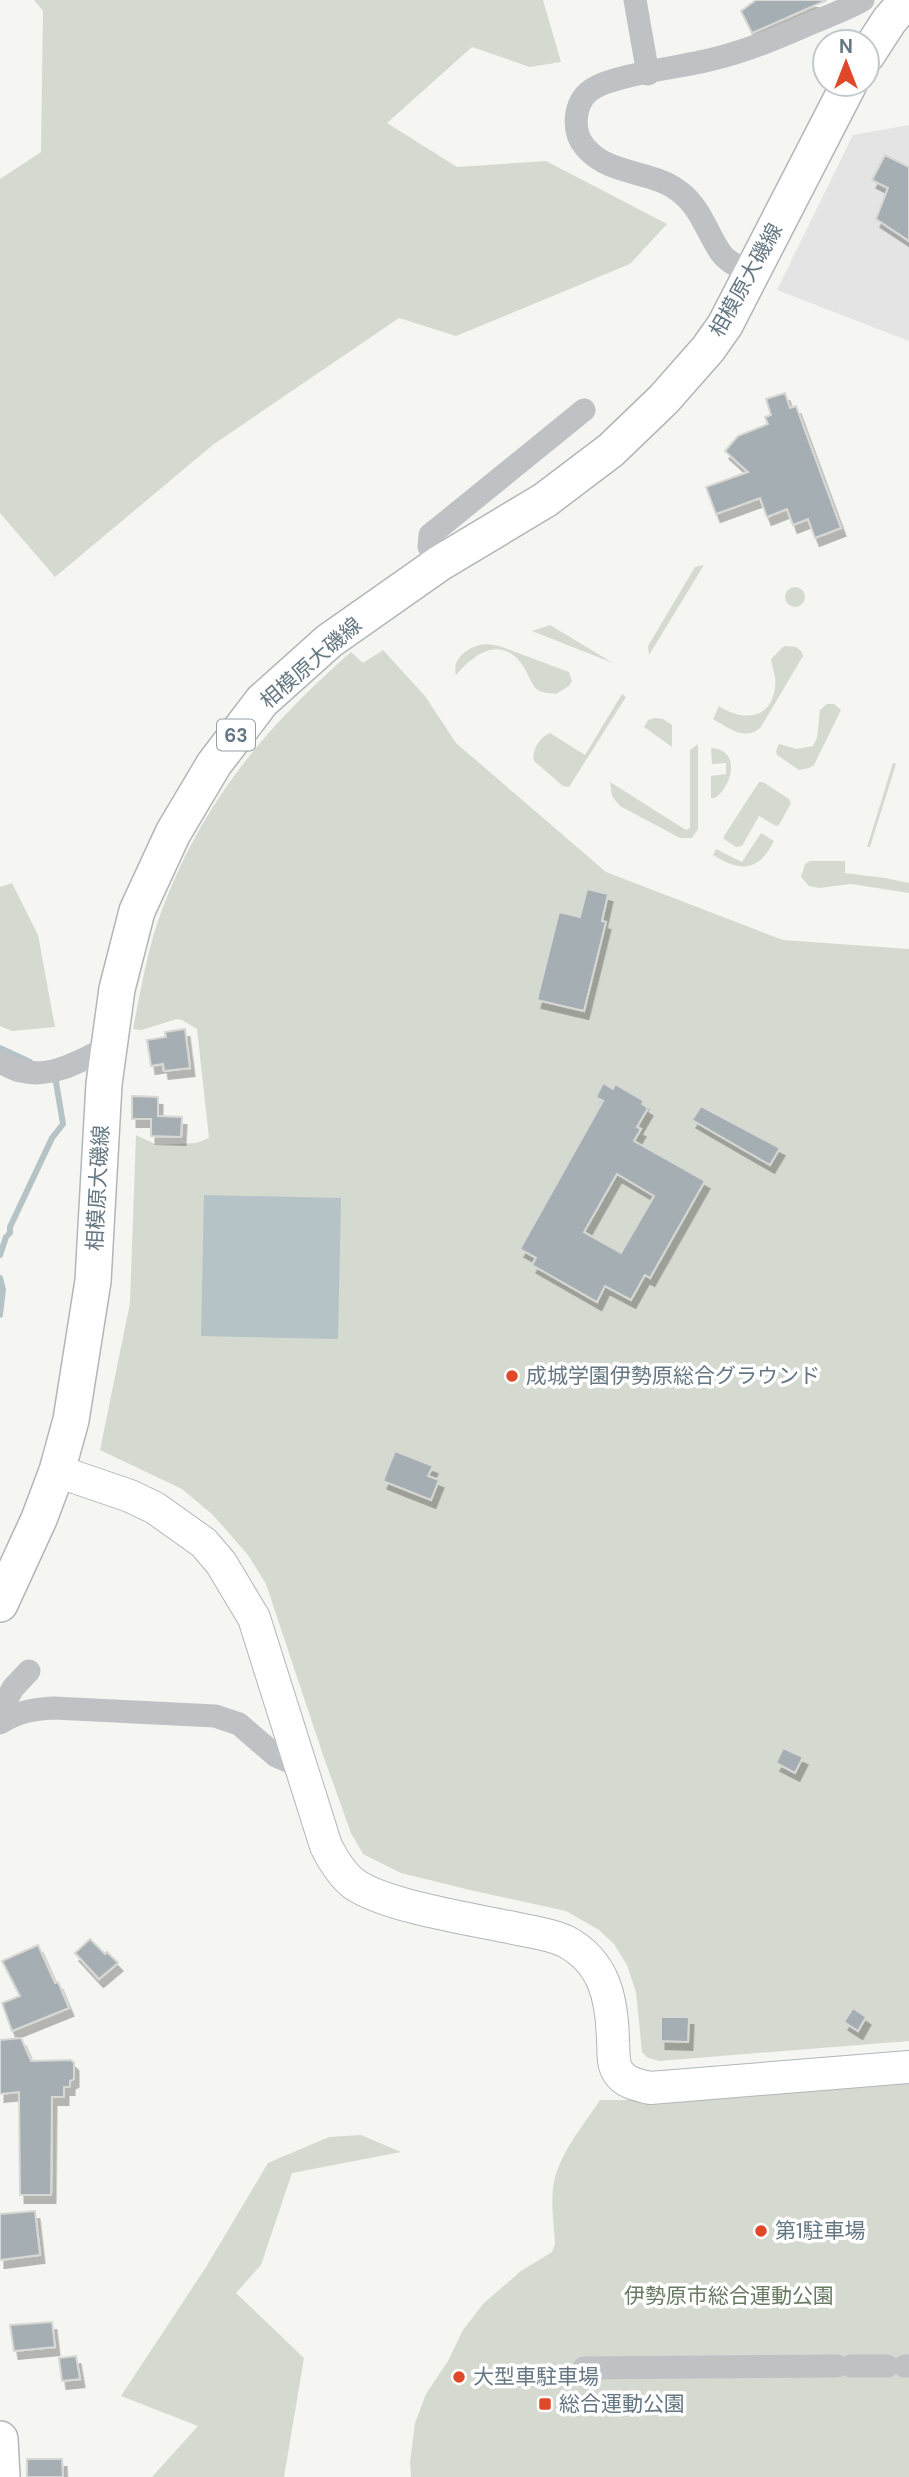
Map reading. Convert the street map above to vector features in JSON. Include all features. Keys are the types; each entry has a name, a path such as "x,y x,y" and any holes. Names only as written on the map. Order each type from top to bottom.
{"main road":[{"path":"881,33 907,0"},
{"name":"相模原大磯線","path":"0,1604 39,1519 57,1471 71,1420 93,1281 104,1084 117,989 137,911 173,833 214,764 262,701 329,641 440,563 545,500 611,450 664,399 708,349 725,325 842,98"},
{"path":"0,2439 2,2477"}],"street":[{"path":"635,0 648,74"},
{"path":"752,274 723,256 701,214 681,192 666,183 612,167 596,158 584,146 576,129 577,111 591,90 608,82 712,60 775,40 863,0"},
{"path":"440,563 429,547 430,535 584,410"},
{"path":"0,1062 21,1072 55,1070 108,1046"},
{"path":"57,1471 130,1496 155,1508 204,1543 221,1563 254,1618 326,1846 334,1861 353,1883 407,1904 566,1942 587,1958 605,1983 610,1999 614,2064 623,2078 633,2084 650,2088 909,2067"},
{"path":"0,1712 13,1688 29,1671"},
{"path":"0,1723 30,1709 54,1708 215,1716 240,1724 276,1756 299,1766"},
{"path":"584,2368 900,2366"}],"shaded area":[{"path":"909,125 909,341 777,290 853,135"},
{"path":"204,1195 341,1198 338,1339 201,1336"}],"green space":[{"path":"34,0 543,0 561,62 530,67 472,47 387,123 457,167 546,161 667,224 630,264 456,336 399,318 214,444 55,577 0,513 0,179 41,152 43,11"},
{"path":"704,565 649,655 648,646 695,567"},
{"path":"795,587 802,590 805,597 802,604 795,607 788,604 785,597 788,590"},
{"path":"550,625 613,663 532,631"},
{"path":"487,644 569,672 572,681 556,694 539,691 513,655 495,649 478,655 456,675 456,663 464,653"},
{"path":"784,646 796,647 803,656 761,727 749,733 737,732 713,719 719,706 746,716 762,712 768,706 775,683 771,659"},
{"name":"成城学園伊勢原総合グラウンド","path":"383,650 425,696 456,743 606,872 783,940 909,949 909,2041 659,2061 648,2058 642,2052 636,1992 627,1965 614,1944 599,1930 566,1911 401,1873 363,1854 351,1833 266,1584 248,1555 213,1515 182,1489 100,1450 130,1303 136,1135 157,1145 196,1143 209,1138 197,1029 177,1019 141,1030 133,1029 157,924 191,844 212,808 260,743 318,682 351,652 363,663"},
{"path":"622,694 626,697 569,787 563,786 534,761 537,745 550,733 585,755"},
{"path":"827,704 834,704 841,710 814,765 799,770 777,755 776,751 779,744 797,749 813,746 817,738 820,710"},
{"path":"663,719 672,725 672,747 644,727 648,720"},
{"path":"698,744 698,829 692,838 680,838 620,806 612,796 610,782 686,830 690,828 690,750"},
{"path":"711,748 727,754 731,768 726,785 715,798 711,798 711,776 726,774 726,763 712,764"},
{"path":"893,763 896,764 870,847 867,847"},
{"path":"759,782 789,799 791,803 779,825 776,826 759,816 742,846 736,847 724,839 724,836"},
{"path":"761,833 774,841 762,859 755,864 740,866 713,855 716,849 742,862"},
{"path":"810,861 845,861 845,873 909,883 909,893 851,884 819,888 809,886 801,877 805,864"},
{"path":"12,883 38,935 55,1027 12,1031 0,1026 0,887"},
{"name":"伊勢原市総合運動公園","path":"909,2079 909,2477 411,2477 410,2462 415,2423 426,2394 448,2361 463,2330 483,2304 521,2271 552,2252 555,2244 552,2202 555,2176 572,2142 600,2100 639,2100"},
{"path":"361,2135 401,2152 292,2173 261,2265 236,2293 304,2358 284,2477 152,2477 198,2426 121,2396 206,2267 268,2163 329,2137"}],"building":[{"path":"756,0 827,0 752,33 741,11"},
{"path":"885,155 909,167 909,241 876,219 888,188 872,180"},
{"path":"785,393 790,408 796,406 841,528 815,538 808,519 793,525 787,509 767,517 760,498 716,514 706,487 748,472 725,451 738,436 768,424 765,417 771,415 766,399"},
{"path":"587,889 608,894 602,921 606,922 584,1011 537,1000 559,912 580,917"},
{"path":"185,1029 190,1068 164,1071 163,1064 151,1066 147,1040 166,1037 165,1032"},
{"path":"603,1083 613,1089 615,1084 644,1101 642,1104 648,1108 637,1127 641,1129 634,1141 705,1181 650,1278 645,1275 631,1300 605,1286 597,1302 532,1265 536,1258 520,1249 603,1101 596,1097","holes":["617,1174 654,1196 621,1253 584,1232"]},
{"path":"132,1096 158,1097 158,1116 182,1117 181,1137 151,1136 151,1119 132,1119"},
{"path":"701,1106 780,1148 770,1165 692,1120"},
{"path":"395,1451 433,1466 428,1476 439,1480 431,1500 383,1481"},
{"path":"783,1748 803,1757 795,1773 776,1763"},
{"path":"90,1939 118,1963 99,1979 75,1953"},
{"path":"38,1945 69,2008 12,2031 2,2003 20,1996 2,1961"},
{"path":"853,2008 866,2017 858,2031 844,2022"},
{"path":"661,2017 689,2017 688,2042 661,2041"},
{"path":"21,2038 31,2061 71,2060 74,2063 74,2079 70,2081 70,2087 64,2087 64,2097 52,2097 51,2195 20,2195 19,2092 0,2094 0,2040"},
{"path":"35,2211 40,2255 0,2260 0,2214"},
{"path":"52,2322 55,2347 14,2351 10,2325"},
{"path":"76,2356 80,2379 62,2381 59,2358"},
{"path":"27,2459 62,2459 63,2477 27,2477"}],"waterway":[{"path":"0,1048 30,1062"},
{"path":"0,1255 10,1227 52,1138 63,1124 55,1076"},
{"path":"0,1278 3,1289 0,1315"}],"place":[{"name":"成城学園伊勢原総合グラウンド","path":"512,1376"},
{"name":"第1駐車場","path":"761,2231"},
{"name":"大型車駐車場","path":"459,2377"},
{"name":"総合運動公園","path":"545,2404"}]}
